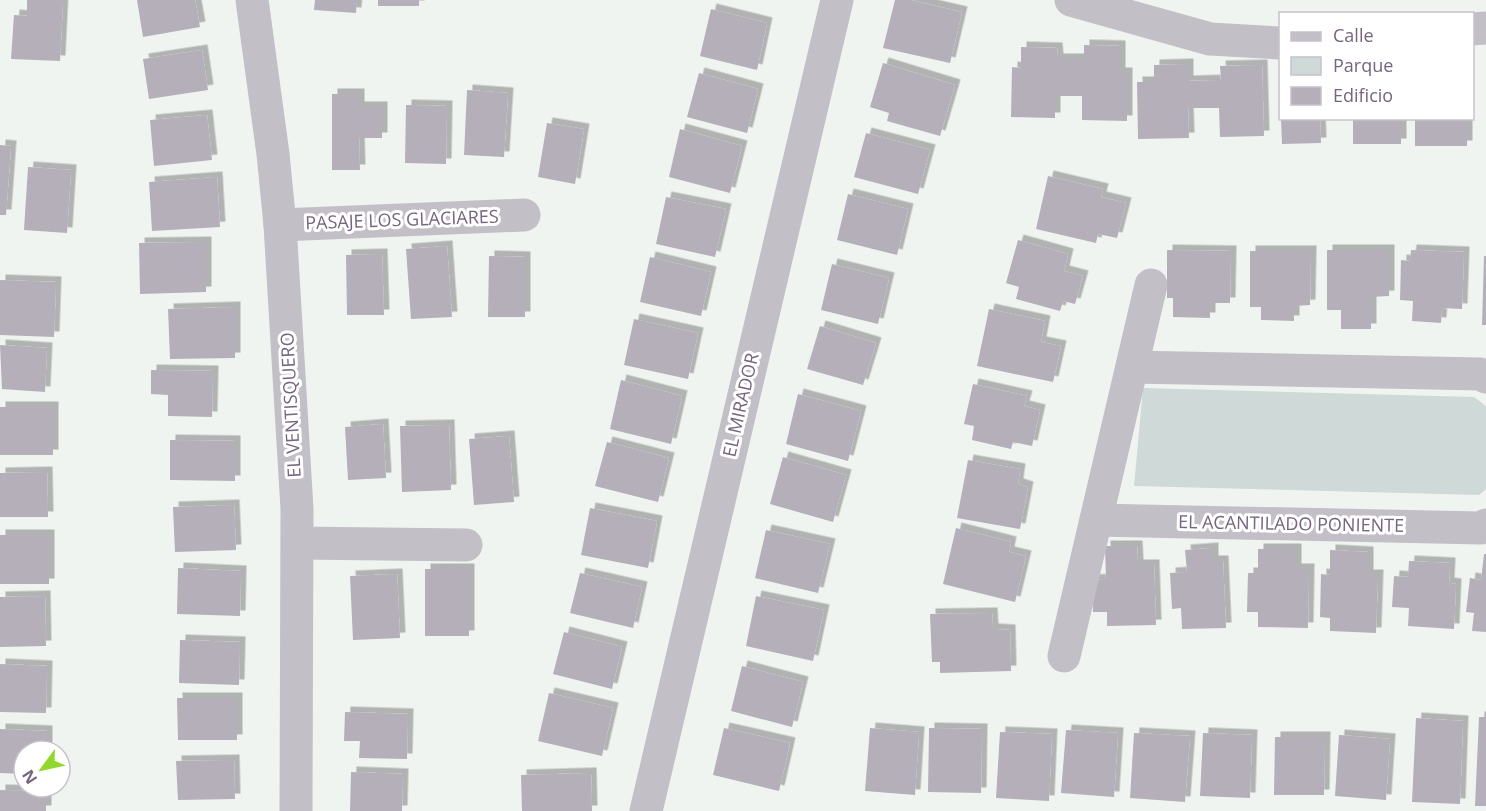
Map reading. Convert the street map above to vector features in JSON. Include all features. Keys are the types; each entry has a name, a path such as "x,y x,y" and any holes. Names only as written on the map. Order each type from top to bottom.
{"street":[{"name":"EL VENTISQUERO","path":"252,0 273,154 280,225 298,543 296,811"},
{"name":"EL MIRADOR","path":"652,808 837,0"},
{"path":"1071,0 1210,39 1279,43"},
{"name":"PASAJE LOS GLACIARES","path":"280,225 524,215"},
{"path":"1064,656 1151,285"},
{"path":"1132,367 1480,374 1486,377"},
{"name":"EL ACANTILADO PONIENTE","path":"1096,520 1481,528 1486,525"},
{"path":"298,543 466,545"}],"green space":[{"path":"1143,388 1474,397 1486,406 1486,489 1479,495 1134,486"}],"building":[{"path":"27,0 63,0 60,61 11,59 14,15 27,16"},
{"path":"137,0 195,0 200,27 143,37"},
{"path":"315,0 357,0 356,13 314,10"},
{"path":"378,0 419,0 419,6 378,6"},
{"path":"895,0 910,0 962,12 950,63 883,48"},
{"path":"711,9 767,23 757,70 700,56"},
{"path":"1084,45 1120,46 1120,73 1127,73 1127,121 1082,120 1082,96 1055,96 1055,118 1011,117 1012,67 1021,68 1021,47 1057,48 1058,59 1084,59"},
{"path":"202,50 208,90 149,99 143,59"},
{"path":"883,63 955,85 940,136 887,121 889,113 870,107"},
{"path":"1188,64 1188,81 1221,80 1220,66 1262,65 1264,136 1220,137 1219,108 1188,108 1189,138 1138,139 1137,82 1154,82 1154,65"},
{"path":"699,73 758,89 747,133 687,117"},
{"path":"467,90 508,93 504,157 464,155"},
{"path":"332,94 359,94 359,107 382,107 382,138 359,138 360,170 332,170"},
{"path":"406,105 447,106 446,164 405,163"},
{"path":"207,115 212,160 154,166 150,120"},
{"path":"1281,120 1320,120 1321,143 1282,144"},
{"path":"1353,120 1401,120 1401,144 1353,144"},
{"path":"1415,120 1467,120 1467,146 1415,146"},
{"path":"547,123 584,129 575,184 538,177"},
{"path":"680,129 742,146 730,193 669,177"},
{"path":"866,133 930,150 918,194 854,177"},
{"path":"0,145 11,146 6,215 0,215"},
{"path":"28,167 71,170 67,233 24,230"},
{"path":"1048,176 1103,189 1101,197 1126,203 1117,238 1098,234 1096,243 1036,229"},
{"path":"217,177 220,227 152,231 149,182"},
{"path":"848,194 908,209 897,255 837,240"},
{"path":"666,197 726,209 715,257 656,244"},
{"path":"1018,240 1068,254 1064,271 1083,276 1075,304 1063,301 1060,311 1016,299 1019,287 1006,283"},
{"path":"206,242 206,292 140,294 139,243"},
{"path":"447,246 452,317 411,319 406,249"},
{"path":"1167,250 1231,251 1230,303 1210,303 1210,318 1173,317 1173,298 1167,298"},
{"path":"1327,250 1389,250 1389,296 1371,297 1371,329 1341,329 1341,310 1327,310"},
{"path":"1411,250 1464,252 1462,309 1442,308 1441,323 1412,321 1413,301 1400,300 1401,260 1410,261"},
{"path":"1250,251 1311,251 1310,305 1294,306 1294,321 1261,320 1261,307 1250,307"},
{"path":"382,254 384,315 347,315 346,255"},
{"path":"489,256 525,257 525,317 488,317"},
{"path":"1484,256 1486,256 1486,325 1482,325"},
{"path":"650,257 711,272 701,316 640,302"},
{"path":"832,264 889,278 878,324 821,310"},
{"path":"0,280 56,282 54,337 0,335"},
{"path":"235,307 235,358 170,359 168,309"},
{"path":"989,309 1045,321 1041,342 1061,346 1053,382 977,366"},
{"path":"634,319 698,333 688,379 624,365"},
{"path":"820,326 876,343 863,385 807,369"},
{"path":"0,345 47,348 45,392 2,389"},
{"path":"151,370 213,371 212,417 168,416 168,395 151,394"},
{"path":"621,380 682,396 671,444 610,429"},
{"path":"973,384 1027,396 1024,406 1040,410 1032,446 1013,442 1011,449 972,440 974,426 964,424"},
{"path":"798,394 861,411 848,461 786,444"},
{"path":"0,407 53,407 53,455 0,455"},
{"path":"383,424 386,478 348,480 345,427"},
{"path":"449,425 451,490 402,492 400,426"},
{"path":"509,436 514,502 474,505 469,439"},
{"path":"170,440 235,441 235,481 170,480"},
{"path":"607,442 669,458 658,502 595,486"},
{"path":"783,457 846,475 833,522 770,504"},
{"path":"968,460 1020,469 1018,484 1028,487 1020,529 957,518"},
{"path":"47,472 48,517 0,517 0,473"},
{"path":"234,505 236,550 175,552 173,507"},
{"path":"590,508 657,521 648,568 581,555"},
{"path":"956,528 1011,542 1009,552 1026,556 1015,602 943,584"},
{"path":"766,530 830,544 818,593 755,578"},
{"path":"0,535 49,535 49,584 0,584"},
{"path":"1105,546 1137,546 1138,565 1154,565 1156,625 1107,626 1107,612 1093,612 1092,580 1106,579"},
{"path":"1213,548 1213,561 1223,561 1226,628 1182,629 1181,608 1172,609 1170,573 1187,572 1185,550"},
{"path":"1258,549 1296,549 1296,569 1309,569 1308,628 1258,627 1258,612 1247,612 1248,573 1258,573"},
{"path":"1330,550 1368,552 1368,575 1378,575 1376,633 1330,631 1330,618 1320,617 1321,574 1330,575"},
{"path":"1484,554 1486,554 1486,632 1472,631 1474,613 1466,612 1470,578 1481,580"},
{"path":"1409,561 1450,563 1449,583 1456,584 1454,629 1408,626 1409,608 1392,607 1394,576 1408,577"},
{"path":"178,568 241,571 240,616 177,614"},
{"path":"425,569 469,569 469,636 425,636"},
{"path":"580,573 642,587 633,628 570,613"},
{"path":"397,574 400,638 353,640 350,576"},
{"path":"45,596 46,646 0,647 0,597"},
{"path":"756,596 824,610 813,661 746,646"},
{"path":"992,613 993,629 1010,630 1011,671 940,673 940,662 932,662 930,614"},
{"path":"564,632 622,647 612,689 553,674"},
{"path":"180,640 240,642 239,685 179,683"},
{"path":"0,664 47,666 46,713 0,712"},
{"path":"742,666 803,682 792,727 731,711"},
{"path":"549,693 613,708 602,756 538,741"},
{"path":"177,698 237,698 237,740 178,740"},
{"path":"345,712 408,714 407,759 359,758 360,741 344,741"},
{"path":"1479,717 1486,717 1486,806 1475,806"},
{"path":"1416,718 1463,721 1460,804 1412,802"},
{"path":"724,728 790,743 779,791 713,775"},
{"path":"870,728 919,732 915,795 865,791"},
{"path":"929,728 982,729 981,793 928,792"},
{"path":"0,729 47,731 47,739 12,739 12,774 0,773"},
{"path":"1066,730 1118,733 1114,797 1061,793"},
{"path":"1000,732 1052,734 1049,801 996,798"},
{"path":"1134,733 1190,736 1185,802 1130,798"},
{"path":"1203,733 1252,735 1250,798 1200,796"},
{"path":"1339,735 1390,739 1386,800 1335,796"},
{"path":"1275,737 1325,737 1324,795 1274,795"},
{"path":"234,760 235,799 178,800 176,761"},
{"path":"351,772 403,774 402,811 350,811"},
{"path":"591,773 592,811 522,811 521,775"},
{"path":"0,790 12,790 12,799 46,799 46,811 0,811"}]}
